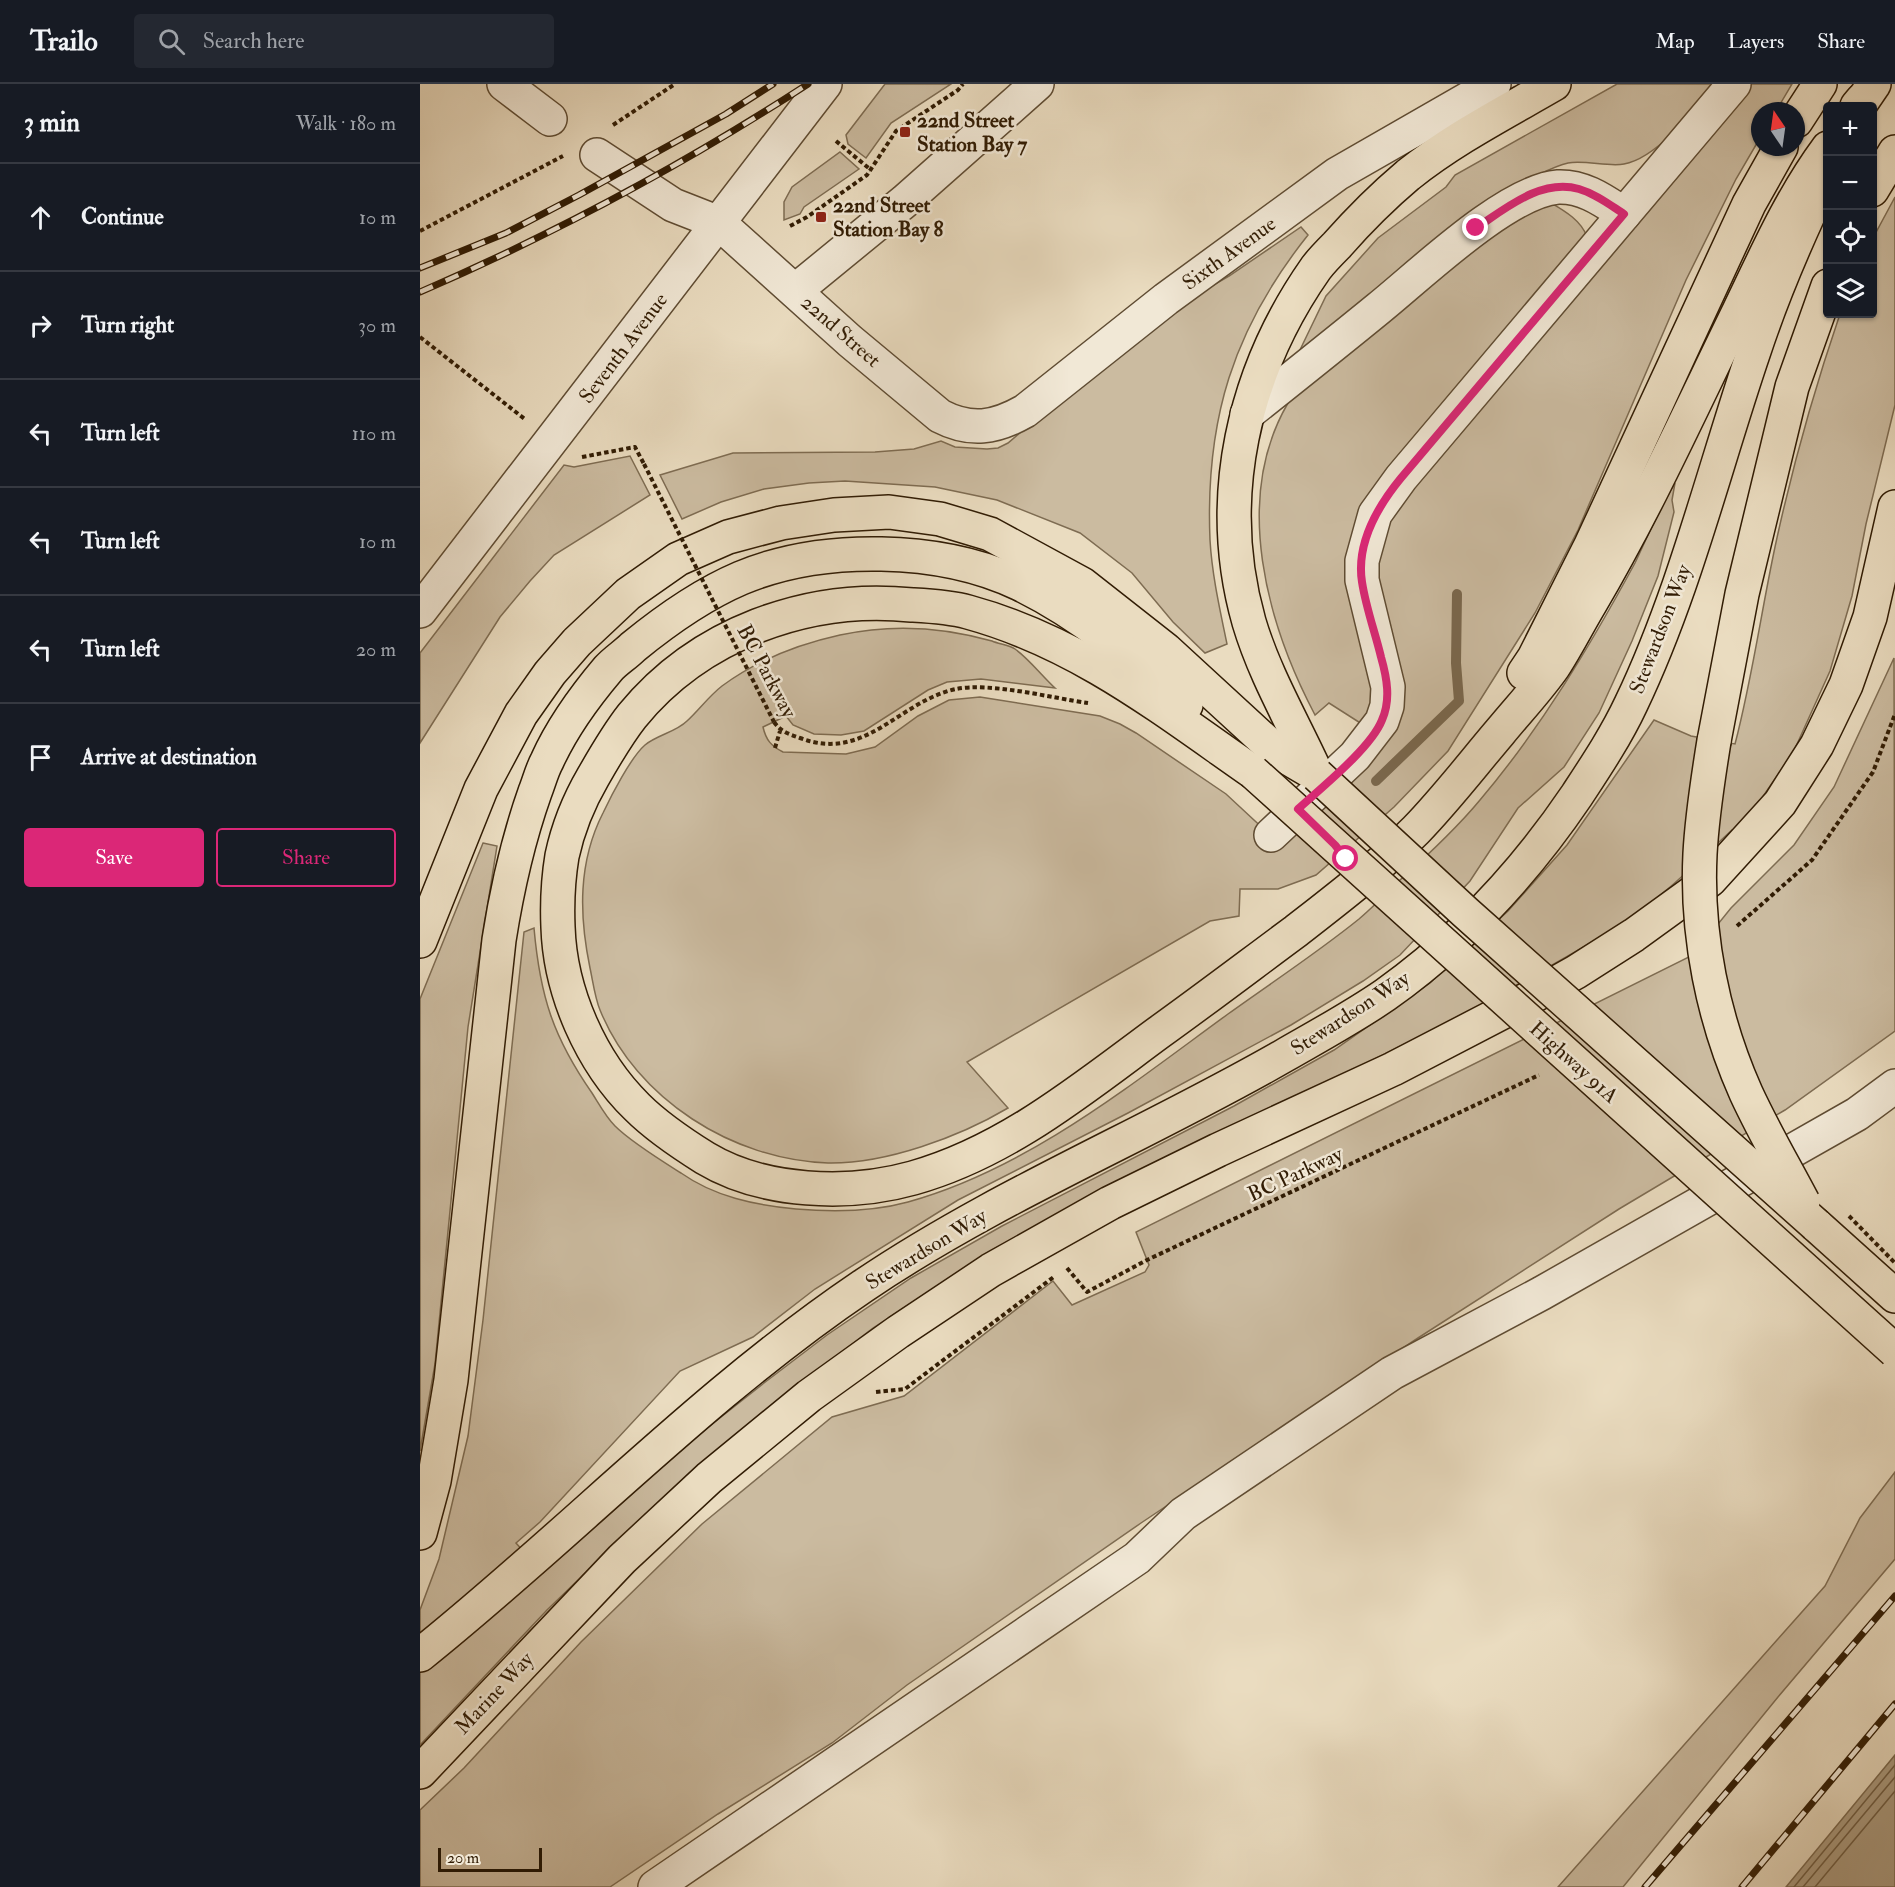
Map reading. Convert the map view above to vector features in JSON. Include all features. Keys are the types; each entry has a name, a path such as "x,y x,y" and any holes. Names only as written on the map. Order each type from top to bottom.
{"main road":[{"path":"1276,752 1277,695 1261,658 1239,580 1235,533 1234,488 1242,431 1258,376 1281,324 1316,267 1365,213 1409,175 1457,140 1554,84"},
{"path":"1805,107 1820,84"},
{"path":"1877,182 1895,152"},
{"path":"1276,752 1036,635 961,610 875,601 817,608 761,622 711,648 667,680 632,717 604,756 579,802 562,852 557,897 559,942 567,986 583,1029 606,1068 633,1104 673,1137 716,1165 768,1182 826,1190 868,1187 909,1179 948,1166 1003,1141 1060,1105 1223,986 1345,893 1406,840 1446,796 1553,668 1611,568 1663,467 1774,238 1823,154"},
{"path":"1446,796 1534,658 1591,545 1749,204 1776,156"},
{"name":"Stewardson Way","path":"420,1655 771,1352 862,1287 970,1220 1241,1080 1325,1033 1384,995 1426,963 1491,902 1516,875 1573,801 1603,755 1630,707 1675,595 1773,296 1823,182"},
{"path":"1816,1224 1746,1092 1726,1042 1713,995 1701,911 1700,855 1704,805 1714,741 1742,594 1792,387 1823,298"},
{"name":"Marine Way","path":"420,1772 622,1559 709,1478 809,1396 898,1332 991,1270 1110,1203 1402,1064 1576,972 1710,880 1780,802 1817,745 1846,685 1870,617 1895,507"},
{"path":"420,941 481,789 521,714 556,665 628,594 678,559 728,537 780,523 834,515 889,512 940,519 990,534 1082,584 1166,650 1276,752"},
{"path":"420,1533 434,1481 451,1380 498,940 509,879 525,819 546,761 575,714 609,668 656,628 694,602 742,577 791,563 843,555 893,554 936,558 977,568 1020,584 1061,606 1140,663 1199,717 1276,752"},
{"name":"Highway 91A","path":"1276,752 1317,775 1466,912 1895,1296"},
{"name":"Highway 91A","path":"1276,752 1895,1351"}],"street":[{"path":"504,84 550,118"},
{"name":"Seventh Avenue","path":"420,611 825,84"},
{"path":"795,291 905,201 1037,84"},
{"name":"Sixth Avenue","path":"971,427 989,426 1009,420 1025,411 1166,299 1337,174 1494,84"},
{"path":"1270,835 1355,756 1382,721 1387,706 1388,687 1385,670 1371,624 1362,580 1362,561 1375,514 1401,478 1734,84"},
{"path":"591,145 673,205 719,223"},
{"path":"1247,414 1476,228 1520,199 1541,190 1559,187 1578,188 1599,197 1624,214"},
{"name":"22nd Street","path":"719,223 850,341 940,416 954,423 971,427"},
{"path":"1298,809 1346,859 1349,877 1345,893"},
{"path":"655,1887 1137,1558 1183,1514 1392,1373 1542,1293 1857,1114 1895,1086"}],"path":[{"path":"420,231 591,145 675,84"},
{"path":"790,226 807,217 867,175 896,130 958,90 963,84"},
{"path":"836,141 871,170"},
{"path":"420,337 529,422"},
{"name":"BC Parkway","path":"580,457 635,447 780,731 813,744 856,741 875,732 925,700 956,689 991,688 1090,703"},
{"path":"1733,930 1812,860 1873,772 1895,714"},
{"path":"775,748 780,731"},
{"name":"BC Parkway","path":"1067,1268 1087,1292 1147,1260 1545,1072"},
{"path":"1846,1213 1895,1263"},
{"path":"873,1392 905,1389 1057,1275"}],"shaded area":[{"path":"885,84 951,84 891,123 866,158 848,144 846,135"},
{"path":"1617,84 1717,84 1675,131 1637,160 1618,165 1568,163 1525,181 1298,354 1326,296 1378,238 1446,187 1455,175"},
{"path":"1745,84 1792,84 1781,102 1751,102 1751,153 1686,280 1578,530 1535,613 1448,751 1394,807 1316,875 1278,889 1240,889 1239,916 1210,921 967,1062 1008,1108 967,1129 898,1154 874,1159 828,1163 792,1159 757,1150 724,1137 692,1119 663,1097 637,1071 616,1042 595,995 586,948 583,889 589,850 607,806 634,758 645,745 683,725 717,690 735,677 763,661 794,648 840,635 878,629 936,630 992,641 1013,648 1055,688 981,679 947,682 928,690 864,731 841,735 814,734 793,725 786,716 763,727 766,736 775,747 783,752 846,754 875,747 918,716 949,700 980,697 1100,716 1136,733 1226,794 1282,846 1380,736 1372,584 1386,515"},
{"path":"840,152 859,169 804,207 800,214 784,220 784,202 792,187"},
{"path":"1895,197 1895,405 1866,524 1852,596 1830,671 1793,753 1737,830 1732,830 1650,904 1600,938 1453,1020 994,1249 873,1328 772,1405 656,1505 547,1610 420,1745 420,1610 439,1559 468,1436 483,1320 524,932 534,928 540,975 558,1034 567,1053 606,1115 629,1138 694,1181 722,1194 751,1202 824,1211 894,1205 952,1187 994,1169 1035,1147 1115,1096 1343,932 1442,842 1502,773 1564,686 1635,563 1675,483 1672,500 1674,512 1658,576 1632,641 1599,713 1564,767 1518,808 1470,881 1400,955 1363,981 1291,1025 1128,1113 958,1200 815,1289 753,1337 680,1371 540,1522 516,1543 543,1573 697,1436 827,1335 911,1278 1002,1226 1234,1106 1334,1050 1430,983 1508,911 1567,845 1654,720 1691,736 1735,744 1796,459 1839,318 1877,318 1877,231"},
{"path":"1546,200 1575,220 1587,237 1365,515 1378,682 1365,726 1329,703 1315,715 1283,641 1262,561 1259,520 1262,479 1271,440 1288,403 1305,386 1504,216"},
{"path":"1301,227 1308,235 1260,305 1229,378 1219,416 1210,496 1210,540 1214,579 1227,644 1205,653 1173,622 1132,573 1080,533 997,500 935,487 845,481 809,483 764,489 721,502 682,519 660,475 733,453 875,452 914,449 941,441 955,447 998,448 1008,443 1085,377 1184,302 1229,276"},
{"path":"630,456 650,495 554,555 500,617 420,743 420,653 564,465 574,467"},
{"path":"1894,658 1895,1031 1785,1110 1619,1209 1418,1338 1141,1523 907,1685 832,1743 718,1814 610,1887 420,1887 420,1810 464,1768 581,1642 702,1524 832,1417 904,1396 1053,1281 1072,1305 1145,1272 1149,1265 1136,1232 1693,955 1731,908 1794,845 1834,787"},
{"path":"483,843 497,846 468,1027 435,1364 420,1451 420,999"},
{"path":"1895,1472 1895,1559 1778,1697 1623,1887 1558,1887 1825,1586 1860,1518"}],"water":[{"path":"1895,1755 1895,1887 1786,1887"}],"waterway":[{"path":"1376,781 1459,701 1456,663 1457,594"}],"railway":[{"path":"420,268 506,233 579,195 726,114 773,84"},
{"path":"420,292 569,222 667,170 808,84"},
{"path":"1645,1887 1895,1596"},
{"path":"1742,1887 1895,1704"}],"place":[{"name":"22nd Street Station Bay 7","path":"905,132"},
{"name":"22nd Street Station Bay 8","path":"821,217"}],"route":[{"path":"1346,859 1298,809 1355,756 1382,721 1387,706 1388,687 1385,670 1371,624 1362,580 1362,561 1375,514 1401,478 1624,214 1599,197 1578,188 1559,187 1541,190 1520,199 1476,228"}]}
